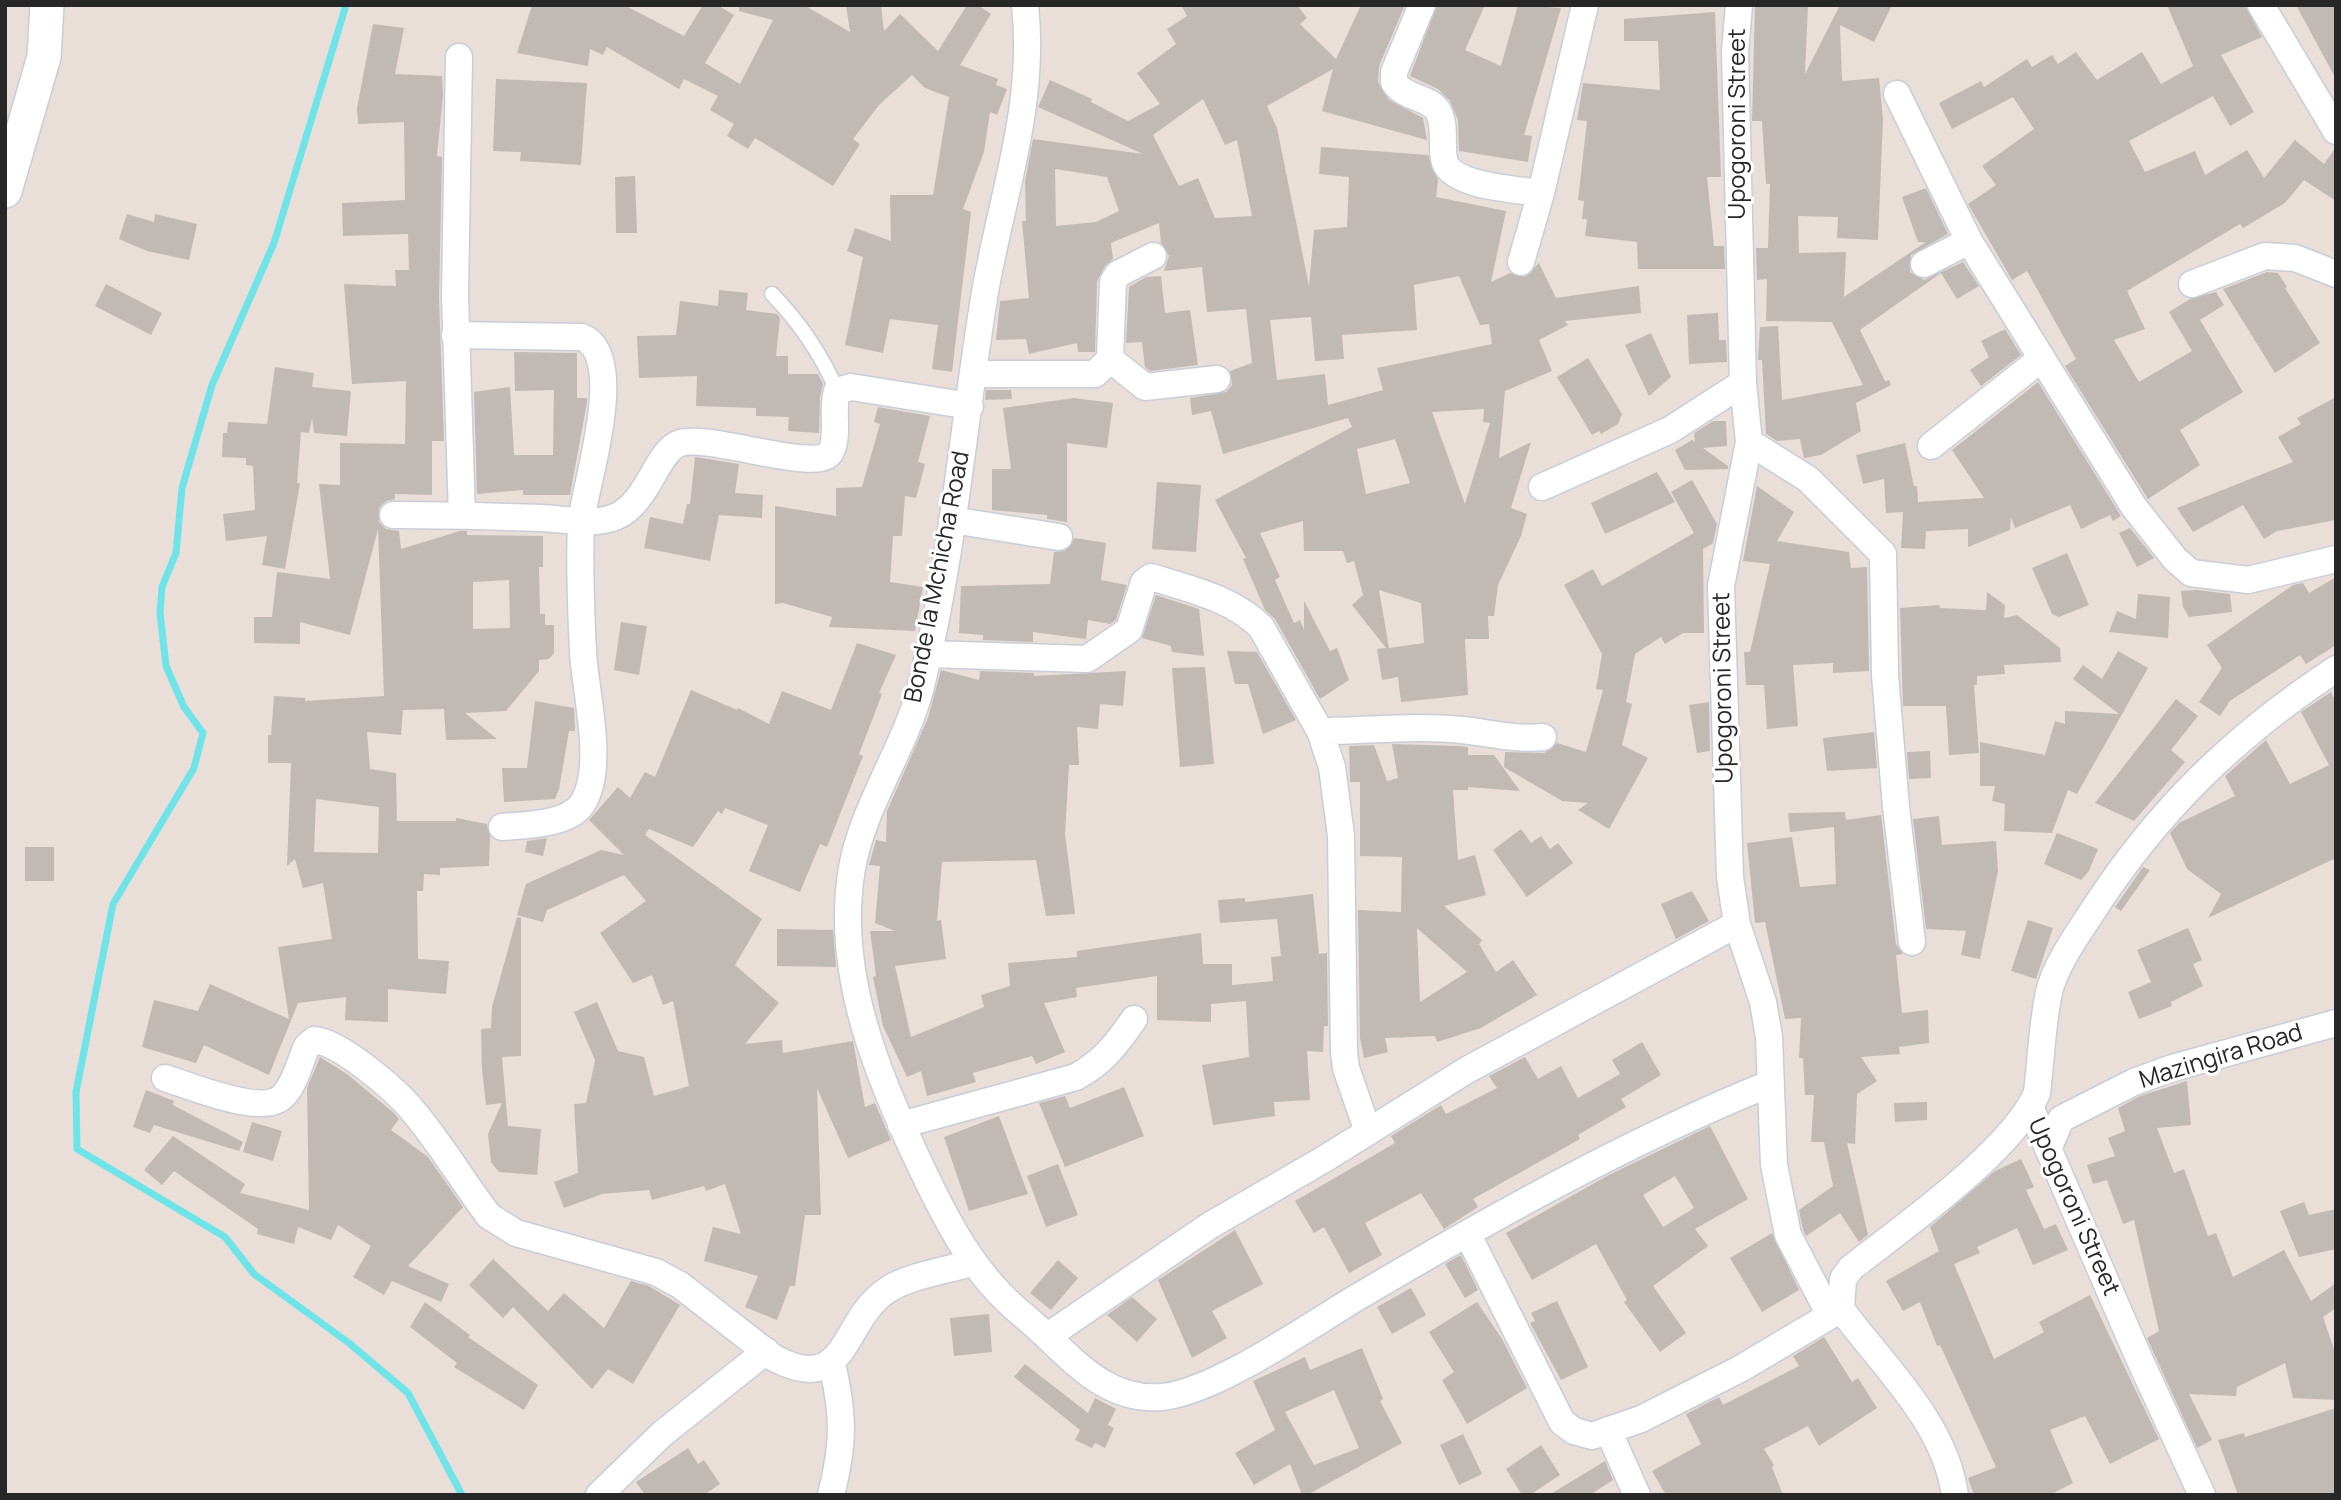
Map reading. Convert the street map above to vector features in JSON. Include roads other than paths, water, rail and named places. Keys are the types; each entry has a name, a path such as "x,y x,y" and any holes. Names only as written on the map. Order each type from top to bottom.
{"street":[{"path":"5,191 44,57 47,5"},
{"name":"Bonde la Mchicha Road","path":"1025,5 1029,61 1025,98 991,260 952,520 928,654 918,698 861,835 852,867 849,909 851,953 858,1004 867,1040 901,1125 971,1263 1003,1299 1105,1388 1132,1396 1162,1396 1191,1391 1296,1335 1611,1155 1703,1111 1769,1084"},
{"path":"1422,5 1394,72 1394,82 1408,96 1434,106 1440,113 1444,160 1448,170 1459,179 1541,193"},
{"path":"1521,262 1541,193 1585,5"},
{"name":"Upogoroni Street","path":"1739,5 1735,51 1743,383 1749,442 1727,545 1720,624 1730,877 1737,924 1763,1002 1769,1037 1774,1165 1788,1235 1835,1312 1921,1414 1941,1445 1955,1495"},
{"path":"2261,5 2336,131"},
{"path":"459,57 455,335 462,516"},
{"path":"1897,94 1969,241 2134,507 2175,559 2191,573 2248,580 2336,559"},
{"path":"1924,264 1969,241"},
{"path":"975,374 1095,374 1110,359 1113,282 1118,274 1153,256"},
{"path":"2192,284 2265,256 2295,258 2336,274"},
{"path":"455,335 582,337 597,348 601,374 599,447 581,522 583,654 593,730 593,764 588,789 582,805 564,817 502,827"},
{"path":"1931,446 2042,358"},
{"path":"1110,359 1146,387 1217,379"},
{"path":"1542,487 1670,430 1743,383"},
{"path":"393,515 581,522 615,517 629,508 650,485 666,453 677,444 693,441 715,442 805,460 821,460 829,456 832,446 833,402 837,391 851,387 970,406"},
{"path":"1749,442 1808,479 1883,554 1887,699 1912,942"},
{"path":"952,520 1059,537"},
{"path":"928,654 1087,659 1129,630 1144,582 1151,577 1222,601 1249,615 1261,627 1320,731 1332,767 1342,836 1345,1060 1368,1132"},
{"path":"2031,1109 2037,1093 2049,991 2073,942 2120,868 2216,759 2288,702 2336,669"},
{"path":"1320,731 1424,728 1462,730 1520,740 1543,737"},
{"path":"1048,1336 1209,1226 1516,1041 1615,992 1737,924"},
{"path":"901,1125 1076,1077 1097,1065 1113,1050 1134,1019"},
{"name":"Mazingira Road","path":"2049,1147 2061,1119 2134,1082 2172,1068 2336,1024"},
{"path":"166,1078 235,1100 273,1103 288,1090 307,1045 314,1040 321,1040 356,1061 413,1111 489,1216 516,1233 656,1272 680,1285 791,1367 812,1369 832,1364 871,1302 891,1287 971,1263"},
{"name":"Upogoroni Street","path":"1835,1312 1843,1279 1851,1268 1972,1171 2031,1109 2138,1356 2202,1495"},
{"path":"1468,1235 1562,1422 1574,1432 1592,1436 1680,1400 1835,1312"},
{"path":"599,1495 662,1434 766,1351"},
{"path":"831,1495 838,1464 843,1410 832,1364"},
{"path":"1608,1430 1637,1495"}],"lane":[{"path":"772,294 795,319 824,360 837,391"}],"waterway":[{"path":"346,5 274,243 212,385 182,488 176,553 162,587 160,613 166,666 184,707 203,733 194,768 113,904 76,1092 77,1149 225,1237 254,1274 349,1343 408,1393 462,1495"}]}
